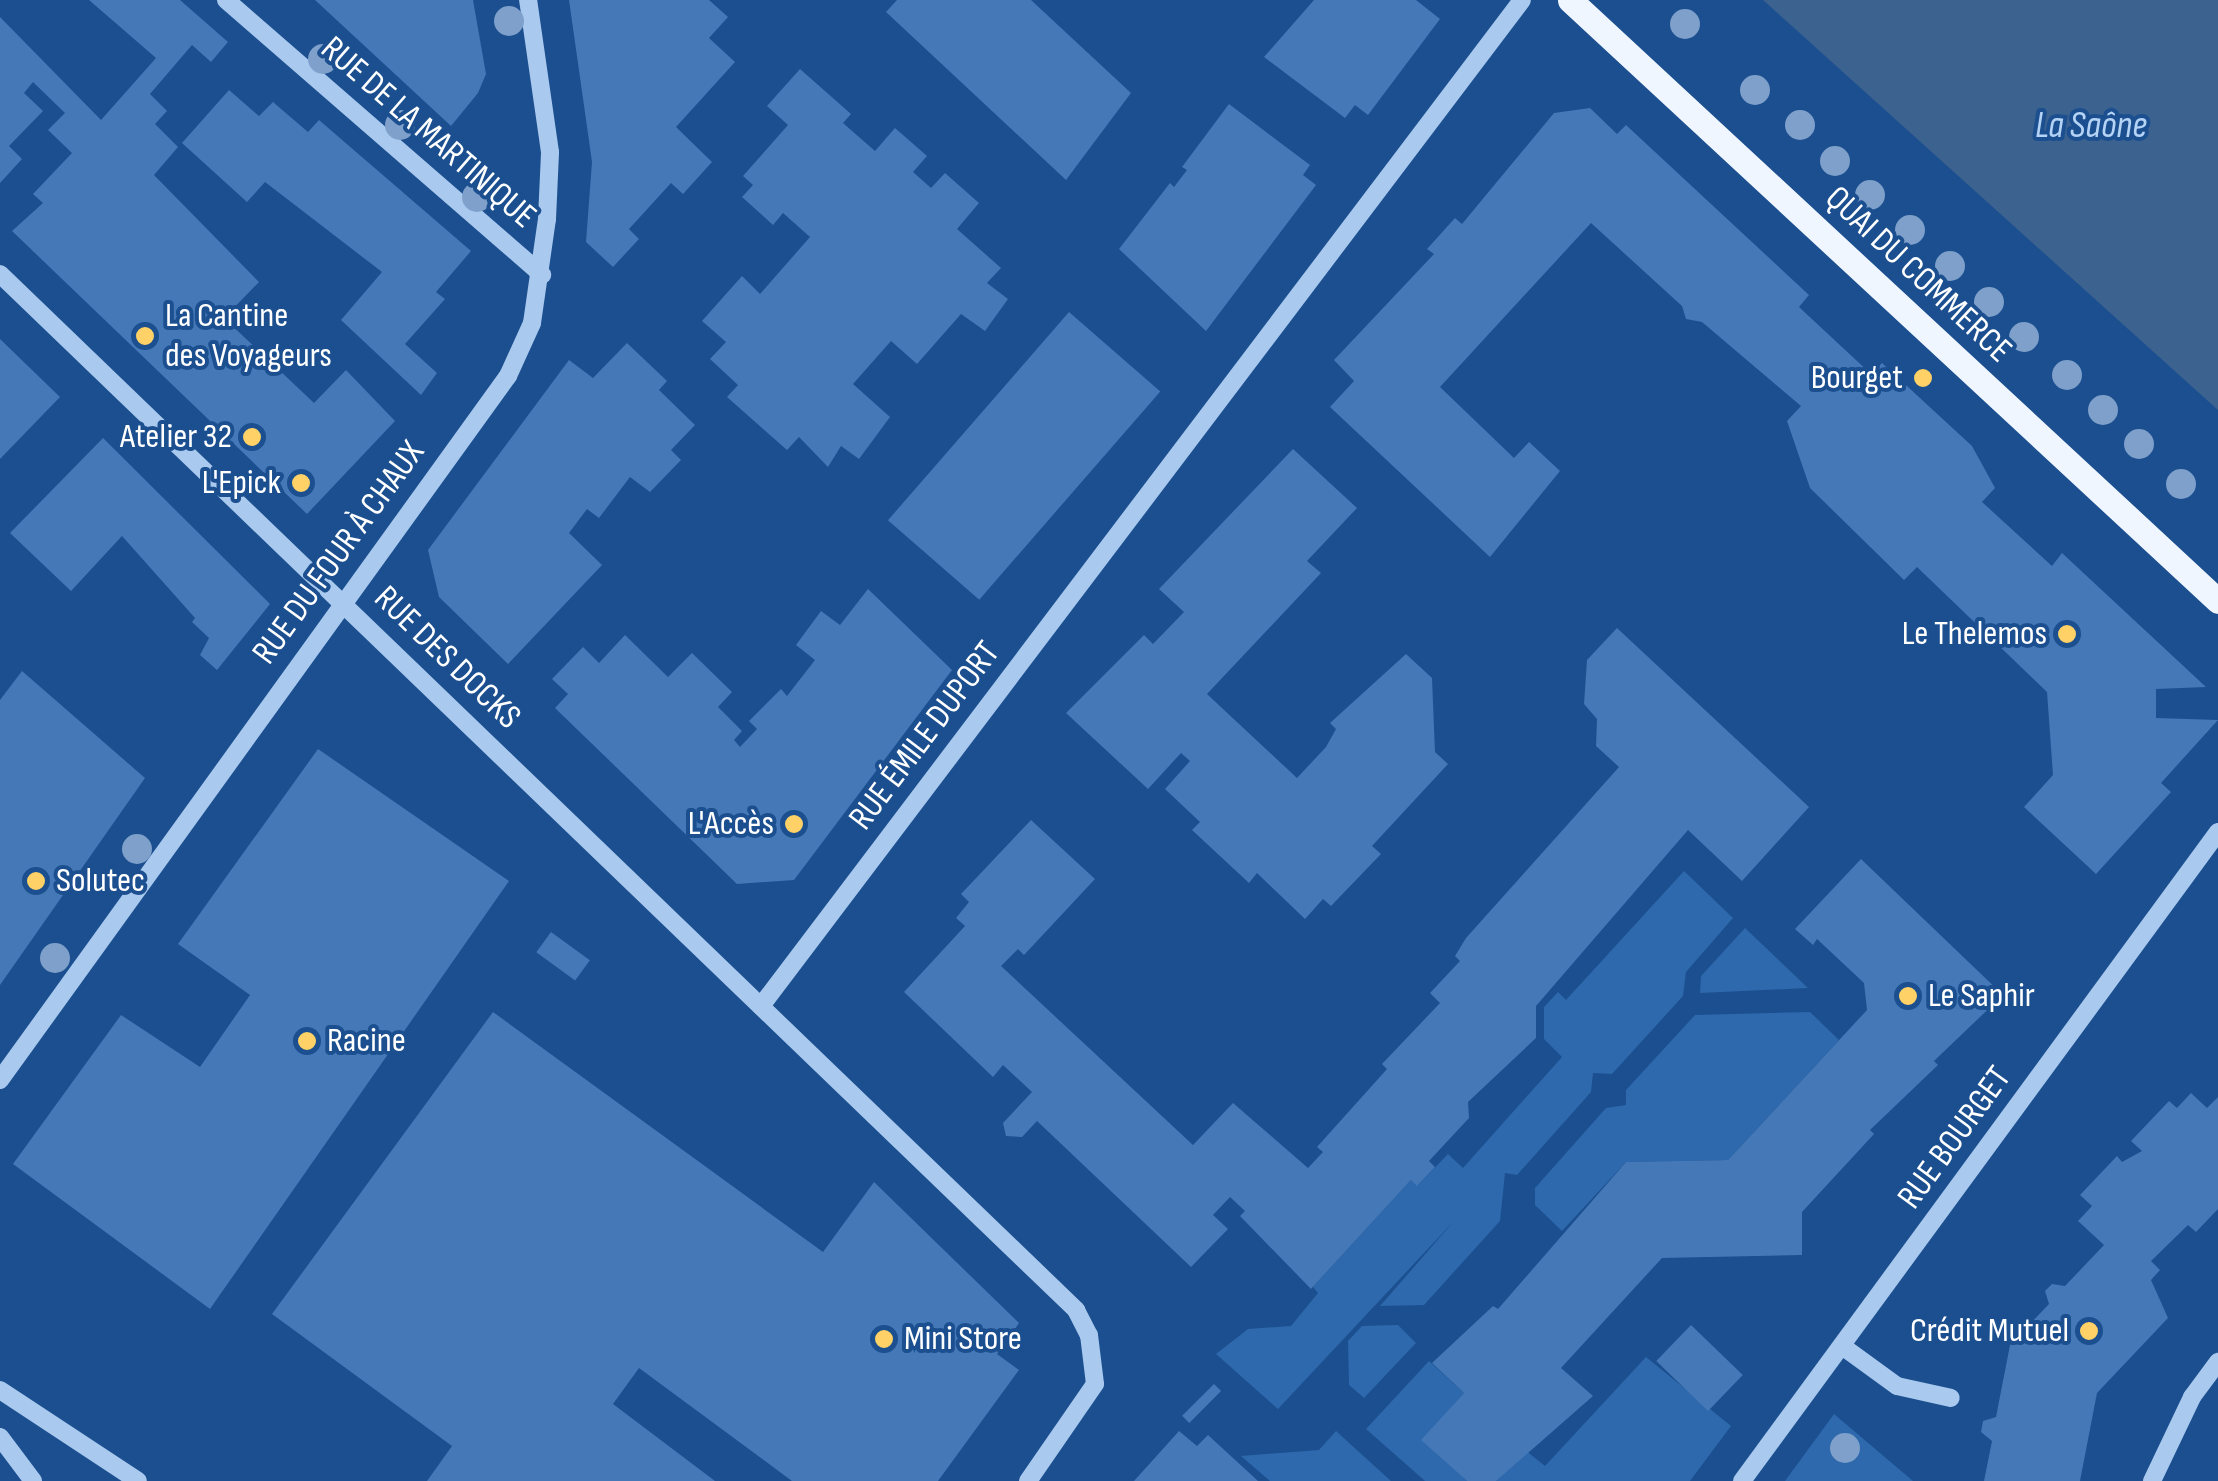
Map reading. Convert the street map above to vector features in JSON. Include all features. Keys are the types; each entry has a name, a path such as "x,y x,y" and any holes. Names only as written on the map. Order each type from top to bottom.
{"main road":[{"name":"QUAI DU COMMERCE","path":"1570,0 2218,601"}],"street":[{"name":"RUE DE LA MARTINIQUE","path":"226,0 542,275"},
{"name":"RUE DU FOUR À CHAUX","path":"0,1080 508,376 532,323 542,275 550,152 528,0"},
{"name":"RUE ÉMILE DUPORT","path":"762,1006 1522,0"},
{"name":"RUE DES DOCKS","path":"0,274 762,1006"},
{"name":"RUE BOURGET","path":"1742,1481 2218,832"},
{"path":"762,1006 1076,1310 1089,1335 1094,1384 1028,1481"},
{"path":"1842,1346 1897,1386 1951,1398"},
{"path":"2152,1481 2192,1397 2218,1362"},
{"path":"0,1390 138,1481"},
{"path":"0,1437 33,1481"}],"shaded area":[{"path":"1684,871 1733,918 1686,972 1683,996 1612,1074 1593,1073 1591,1092 1517,1175 1505,1173 1500,1221 1424,1305 1380,1306 1454,1221 1278,1409 1216,1354 1248,1329 1291,1326 1318,1293 1313,1287 1411,1180 1418,1185 1448,1154 1463,1168 1562,1057 1544,1039 1544,1007 1558,992 1566,1000"},
{"path":"1745,928 1808,988 1700,993 1701,976"},
{"path":"1810,1012 1839,1040 1728,1160 1626,1162 1562,1231 1535,1205 1535,1188 1606,1108 1626,1105 1626,1090 1695,1015"},
{"path":"1398,1325 1416,1343 1364,1398 1349,1385 1348,1341 1362,1326"},
{"path":"1646,1357 1731,1426 1690,1481 1496,1481 1525,1450 1545,1466"},
{"path":"1429,1361 1464,1393 1422,1440 1467,1481 1425,1481 1366,1429"},
{"path":"1834,1414 1913,1481 1785,1481"},
{"path":"1336,1431 1391,1481 1270,1481 1241,1456 1319,1450"}],"water":[{"name":"La Saône","path":"1763,0 2218,0 2218,410"}],"building":[{"path":"89,0 180,0 228,42 211,62 192,45 150,94 167,111 155,124 178,147 154,175 259,282 224,318 314,403 346,370 395,421 307,514 12,231 43,203 33,194 72,153 48,130 65,113 33,82 24,93 43,111 9,146 22,159 0,183 0,17 101,120 156,58"},
{"path":"315,0 473,0 486,74 478,93 451,126"},
{"path":"569,0 709,0 728,17 709,38 735,62 676,127 712,162 683,194 671,183 629,229 639,239 613,267 586,242 592,162"},
{"path":"897,0 1031,0 1131,93 1066,180 886,12"},
{"path":"1314,0 1416,0 1440,19 1368,115 1355,105 1345,118 1264,57"},
{"path":"800,69 851,114 843,123 875,151 895,128 927,156 913,172 931,188 945,173 979,203 957,229 1001,268 987,283 1008,299 985,331 961,314 917,364 891,341 853,384 890,417 859,459 841,446 828,467 799,437 787,450 727,397 738,385 710,359 726,342 702,321 742,276 760,294 810,237 783,213 773,225 742,197 753,185 743,176 788,125 767,106"},
{"path":"229,90 259,116 273,102 308,132 319,120 471,251 436,292 445,299 405,344 437,373 421,395 341,320 382,272 265,182 247,202 182,143"},
{"path":"1229,104 1310,165 1303,175 1316,185 1206,331 1119,249 1170,183 1174,187 1187,170 1182,167"},
{"path":"1590,108 1617,134 1626,125 1809,295 1799,307 1871,374 1882,363 1972,446 1995,488 1982,502 2052,566 2062,553 2206,687 2156,689 2156,718 2218,720 2161,783 2171,792 2096,874 2024,807 2053,775 2047,692 1917,567 1904,580 1810,488 1787,421 1801,406 1702,322 1686,319 1682,306 1591,223 1440,387 1514,458 1529,442 1560,471 1490,557 1330,407 1354,381 1334,360 1434,254 1427,249 1455,218 1462,224 1554,113"},
{"path":"1069,312 1160,391 979,600 888,520"},
{"path":"0,339 60,397 0,459"},
{"path":"627,343 667,381 659,390 695,425 671,450 681,460 650,492 630,477 599,518 587,509 569,533 602,565 508,664 439,597 428,550 569,360 593,378"},
{"path":"103,438 270,604 217,670 200,655 209,638 192,622 195,618 122,536 71,591 10,533"},
{"path":"1293,449 1357,508 1307,561 1321,573 1207,694 1297,778 1326,747 1336,729 1330,723 1406,654 1432,678 1435,752 1448,764 1372,846 1381,854 1331,906 1323,899 1305,919 1257,873 1249,883 1192,830 1200,822 1165,789 1190,761 1181,753 1148,789 1066,713 1144,635 1153,644 1184,612 1159,589"},
{"path":"868,589 952,670 794,880 737,884 555,708 568,694 552,679 583,647 599,663 625,635 668,677 692,653 732,692 718,707 742,731 734,740 740,747 757,729 749,721 781,689 787,696 815,660 796,645 821,611 840,625"},
{"path":"1617,628 1809,807 1742,881 1688,830 1536,1006 1536,1038 1468,1102 1469,1118 1429,1161 1435,1167 1417,1186 1411,1180 1311,1289 1240,1216 1245,1211 1230,1197 1213,1215 1228,1229 1191,1267 1037,1121 1022,1137 1006,1136 1003,1123 1032,1092 1003,1065 993,1077 904,992 965,926 956,918 969,902 961,894 1031,820 1095,879 1024,955 1018,949 1001,966 1193,1145 1233,1103 1308,1168 1323,1152 1317,1147 1387,1069 1382,1064 1440,1003 1430,993 1460,961 1455,956 1466,938 1619,767 1596,746 1597,719 1584,704 1587,660"},
{"name":"Solutec","path":"22,671 145,778 0,985 0,700"},
{"name":"Racine","path":"318,749 509,881 210,1309 13,1164 121,1015 200,1067 250,995 178,944"},
{"path":"1861,859 2003,995 1870,1130 1874,1134 1802,1212 1802,1255 1662,1258 1561,1368 1593,1396 1496,1481 1467,1481 1421,1440 1464,1393 1432,1363 1493,1306 1498,1309 1626,1162 1728,1160 1867,1010 1864,983 1817,939 1813,945 1795,929"},
{"path":"551,932 590,960 575,980 536,952"},
{"path":"493,1012 823,1252 874,1182 1019,1323 997,1354 1019,1370 938,1481 792,1481 639,1368 613,1404 715,1481 427,1481 452,1446 272,1314"},
{"name":"Crédit Mutuel","path":"2191,1093 2207,1108 2218,1097 2218,1209 2196,1232 2188,1225 2151,1261 2160,1270 2151,1280 2168,1318 2097,1393 2080,1481 1984,1481 1992,1441 1981,1432 1983,1421 1996,1417 2010,1345 2049,1304 2045,1291 2052,1284 2065,1286 2104,1245 2078,1221 2092,1206 2080,1195 2117,1156 2122,1162 2142,1151 2131,1141 2169,1101 2177,1108"},
{"path":"1691,1325 1743,1375 1708,1411 1656,1361"},
{"path":"1214,1384 1221,1391 1189,1423 1182,1416"},
{"path":"1179,1431 1197,1446 1208,1435 1258,1481 1134,1481"}],"place":[{"name":"La Cantine des Voyageurs","path":"145,336"},
{"name":"Bourget","path":"1923,378"},
{"name":"Atelier 32","path":"252,437"},
{"name":"L'Epick","path":"301,483"},
{"name":"Le Thelemos","path":"2067,634"},
{"name":"L'Accès","path":"794,824"},
{"name":"Solutec","path":"36,881"},
{"name":"Le Saphir","path":"1908,996"},
{"name":"Racine","path":"307,1041"},
{"name":"Crédit Mutuel","path":"2089,1331"},
{"name":"Mini Store","path":"884,1339"}]}
